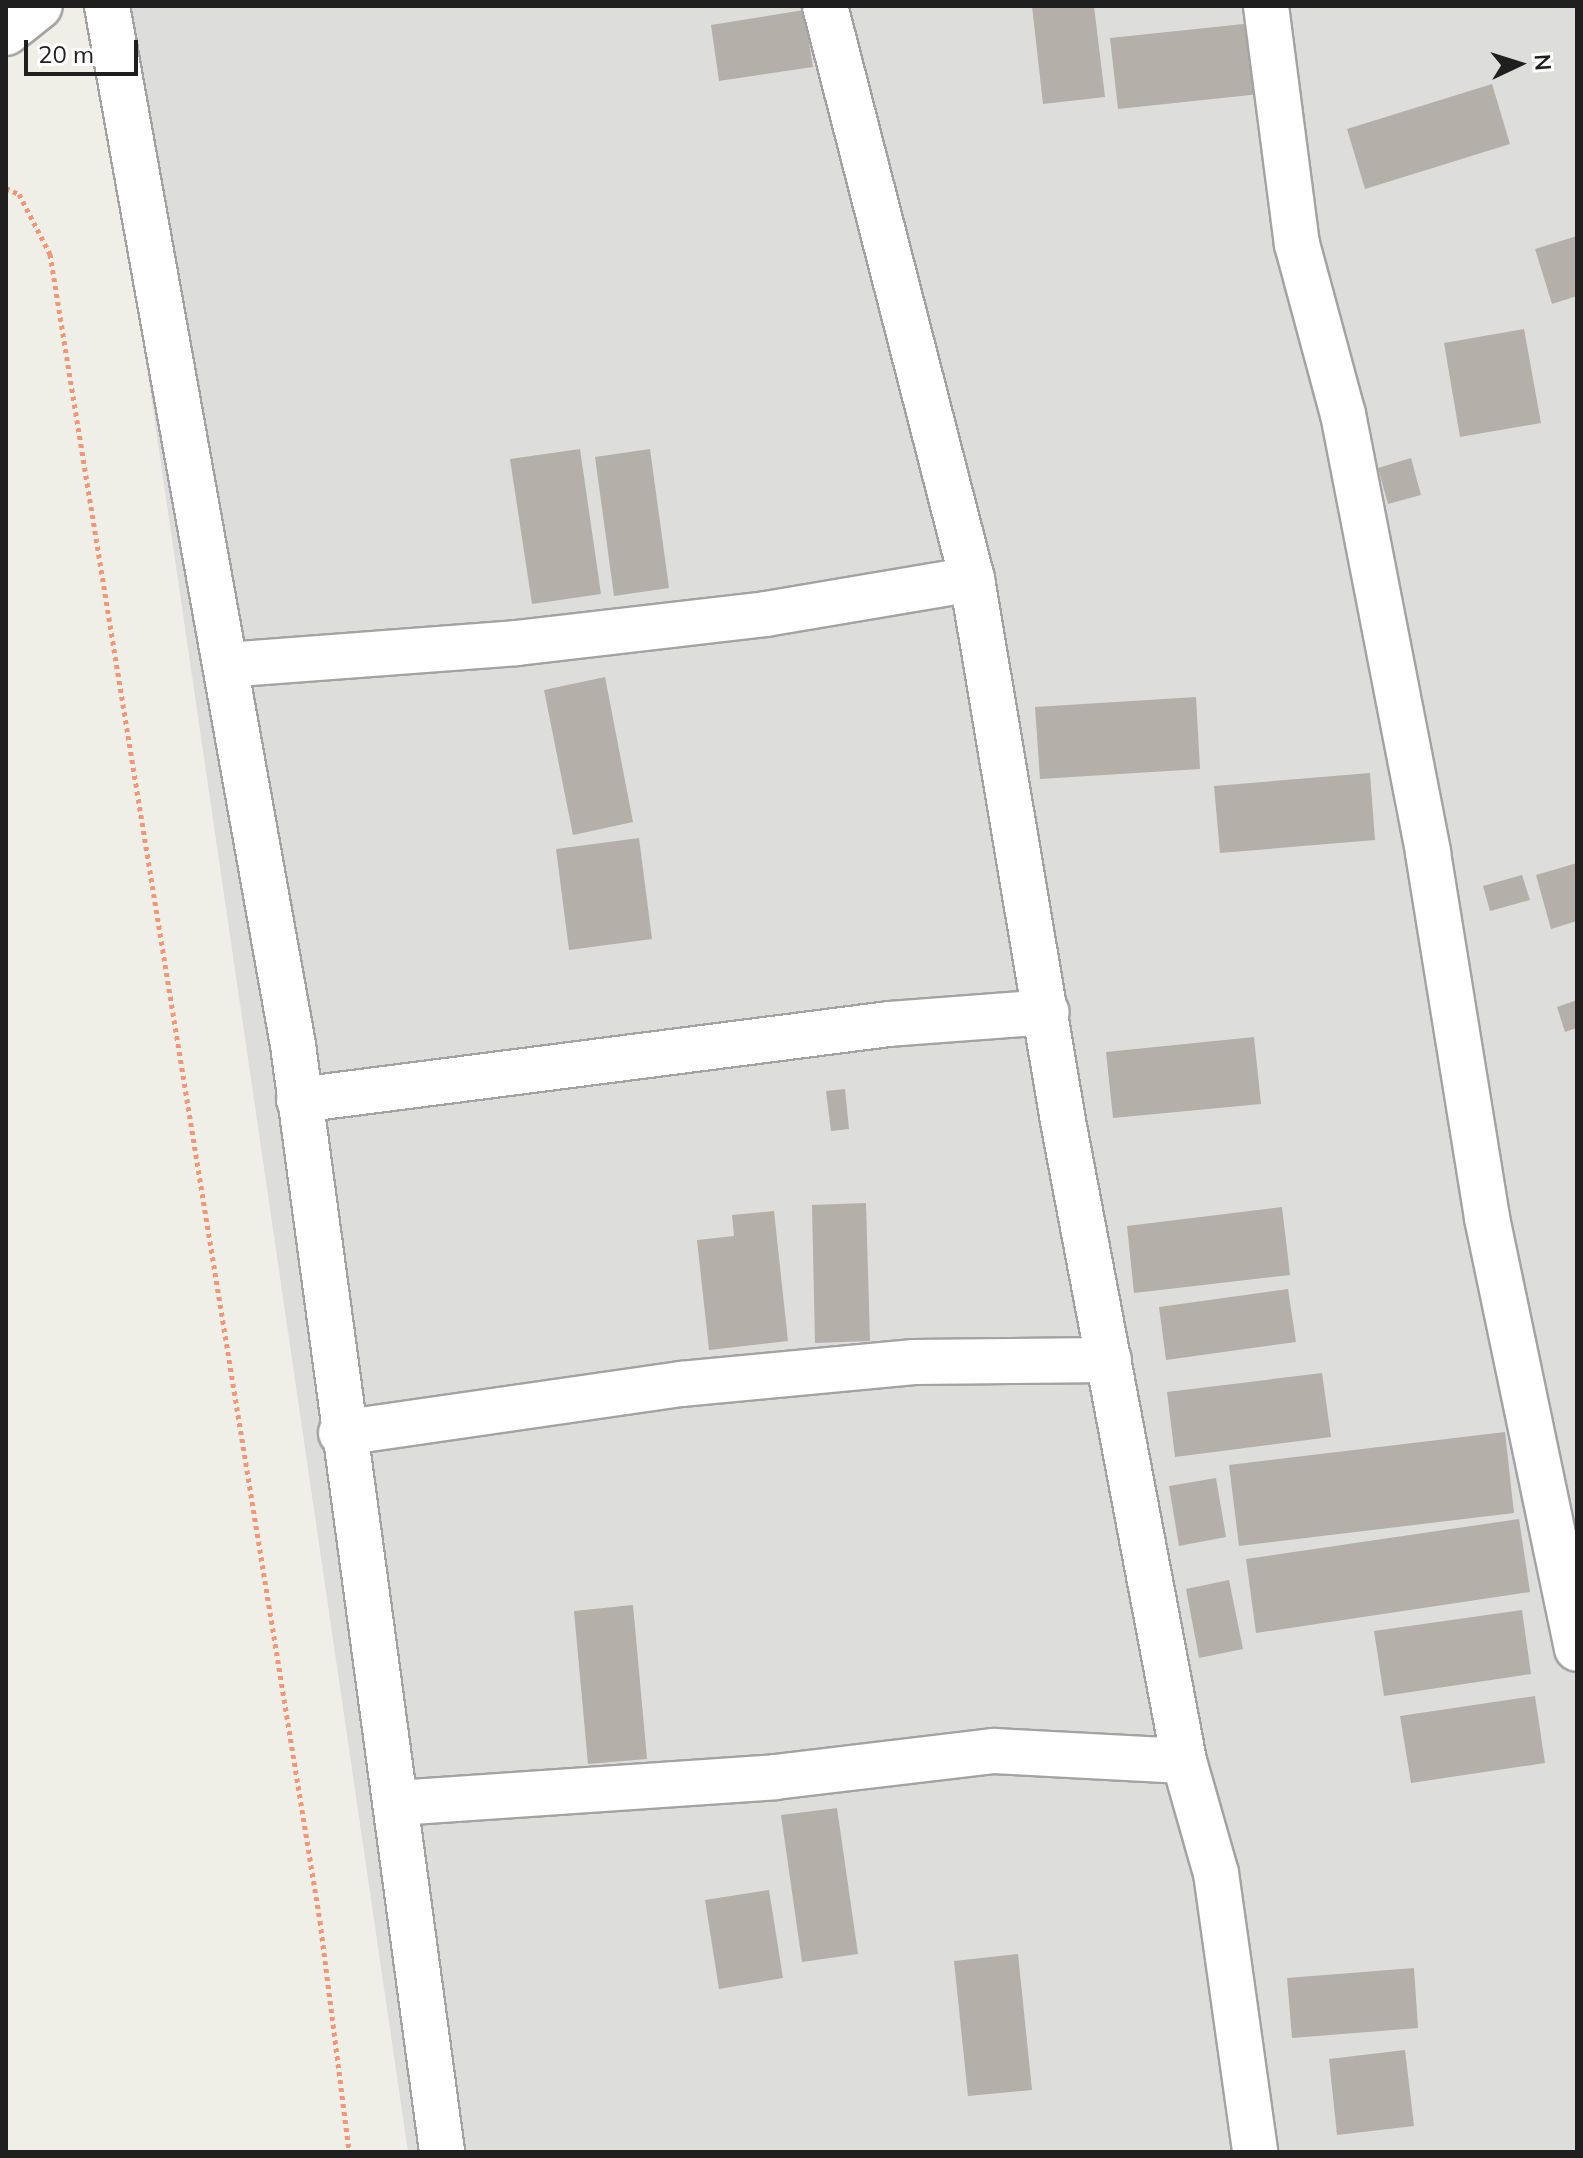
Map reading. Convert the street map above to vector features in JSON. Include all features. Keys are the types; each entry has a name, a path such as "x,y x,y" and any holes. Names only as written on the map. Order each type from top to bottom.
{"street":[{"path":"6,33 40,6"},
{"path":"107,6 226,665 299,1100 341,1433 397,1803 442,2152"},
{"path":"825,6 972,579 1026,922 1047,1012 1184,1761 1216,1873 1255,2152"},
{"path":"1266,6 1297,244 1343,414 1428,853 1487,1218 1577,1649"},
{"path":"226,665 516,643 766,614 972,579"},
{"path":"299,1100 889,1024 1047,1012"},
{"path":"341,1433 712,1381 914,1362 1109,1360"},
{"path":"397,1803 759,1778 994,1751 1184,1761"}],"path":[{"path":"6,188 19,194 50,254 320,1921 349,2152"}],"shaded area":[{"path":"94,6 1577,6 1577,2152 408,2152"}],"building":[{"path":"1032,6 1094,6 1105,97 1043,104"},
{"path":"804,10 813,67 719,81 711,25"},
{"path":"1253,23 1260,94 1118,109 1110,38"},
{"path":"1492,84 1510,144 1365,189 1347,129"},
{"path":"1577,236 1577,296 1552,304 1535,249"},
{"path":"1524,329 1541,423 1460,437 1444,343"},
{"path":"580,449 601,594 532,604 510,459"},
{"path":"650,449 669,588 614,596 595,457"},
{"path":"1411,458 1421,495 1388,504 1378,468"},
{"path":"605,677 633,822 573,835 544,690"},
{"path":"1196,697 1200,769 1040,779 1035,707"},
{"path":"1370,773 1375,840 1220,853 1214,786"},
{"path":"639,838 652,939 569,950 556,849"},
{"path":"1577,863 1577,921 1551,929 1536,875"},
{"path":"1522,875 1530,900 1490,911 1483,886"},
{"path":"1577,1000 1577,1028 1565,1032 1557,1007"},
{"path":"1254,1037 1261,1104 1113,1118 1106,1052"},
{"path":"845,1089 849,1129 831,1131 826,1091"},
{"path":"866,1203 870,1341 815,1343 812,1205"},
{"path":"1282,1207 1290,1275 1134,1293 1127,1226"},
{"path":"774,1211 788,1341 709,1350 697,1240 734,1236 732,1215"},
{"path":"1288,1289 1296,1342 1166,1360 1159,1307"},
{"path":"1322,1373 1331,1437 1175,1457 1167,1392"},
{"path":"1505,1432 1514,1513 1239,1546 1229,1465"},
{"path":"1216,1478 1226,1537 1179,1546 1169,1486"},
{"path":"1519,1519 1530,1592 1256,1633 1246,1559"},
{"path":"1229,1580 1243,1649 1199,1658 1186,1589"},
{"path":"633,1605 647,1759 588,1764 574,1611"},
{"path":"1522,1610 1531,1674 1384,1696 1374,1631"},
{"path":"1535,1696 1545,1763 1411,1783 1400,1716"},
{"path":"837,1808 858,1954 802,1962 781,1815"},
{"path":"769,1890 783,1978 719,1989 705,1900"},
{"path":"1018,1954 1032,2090 968,2096 954,1961"},
{"path":"1414,1968 1418,2028 1292,2038 1287,1978"},
{"path":"1405,2050 1414,2126 1337,2135 1329,2059"}]}
